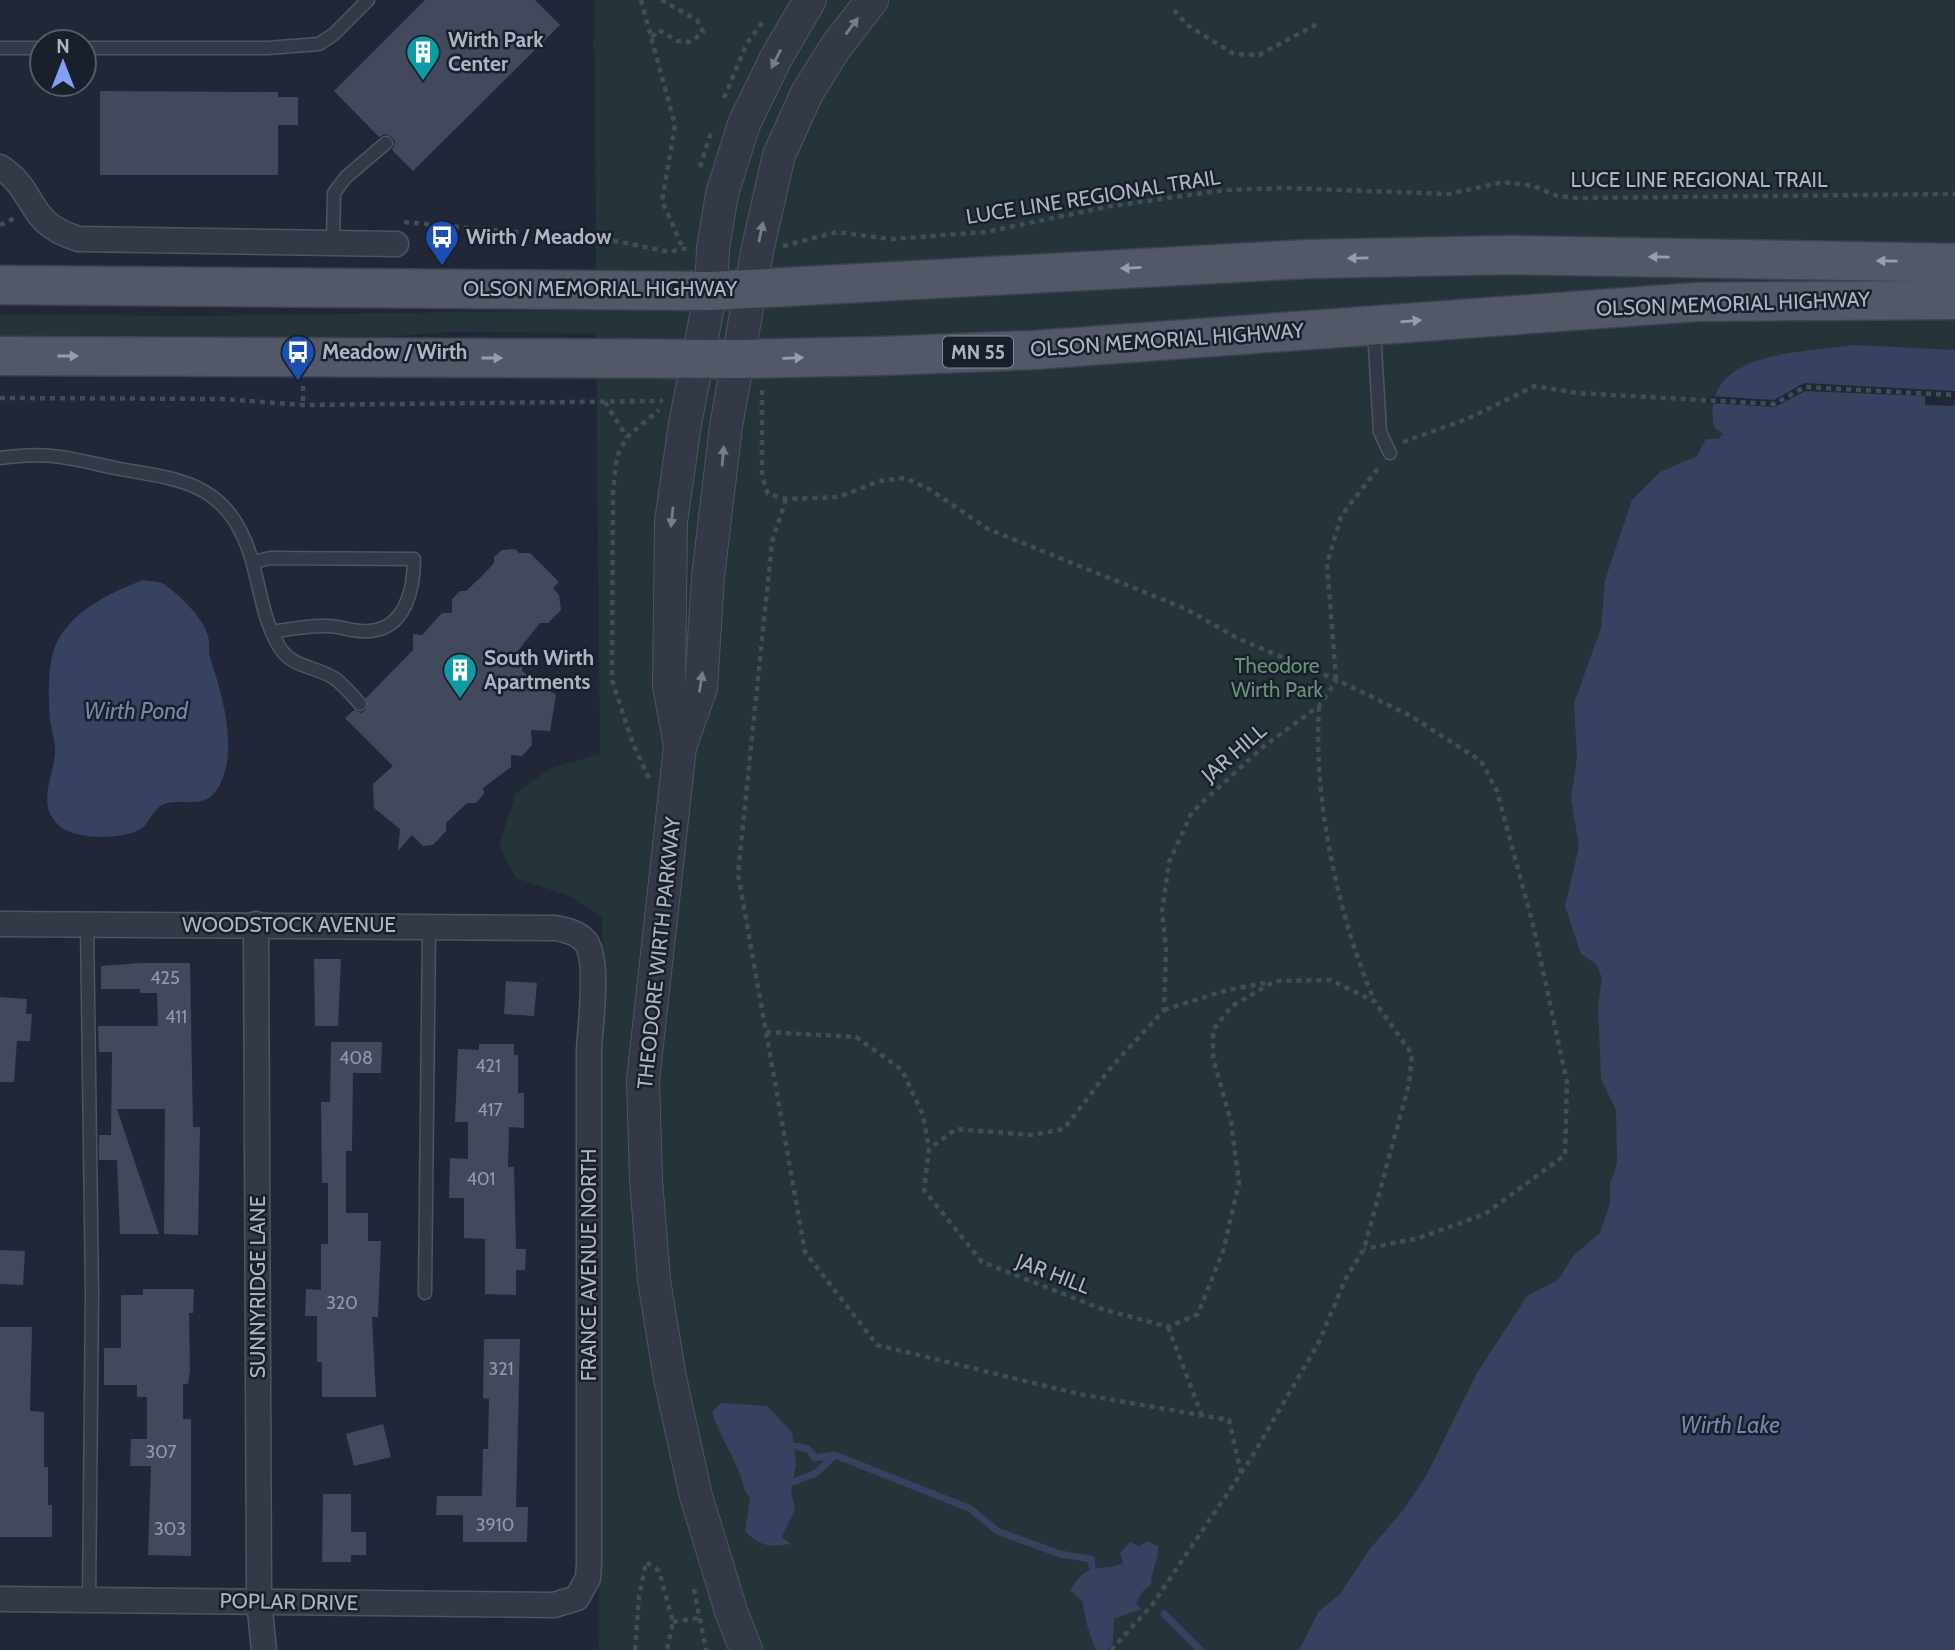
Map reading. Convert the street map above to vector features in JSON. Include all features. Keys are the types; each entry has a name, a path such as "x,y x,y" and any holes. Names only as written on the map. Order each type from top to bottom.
{"main road":[{"name":"OLSON MEMORIAL HIGHWAY","path":"0,285 694,291 1309,259 1510,255 1955,263"},
{"name":"OLSON MEMORIAL HIGHWAY","path":"0,356 738,359 1034,350 1697,302 1955,300"}],"street":[{"name":"THEODORE WIRTH PARKWAY","path":"680,747 669,686 671,522 685,424 683,359 694,291 713,248 722,194 744,124 776,58 810,0"},
{"name":"THEODORE WIRTH PARKWAY","path":"746,1650 731,1611 696,1496 670,1378 654,1280 646,1180 643,1080 680,747 701,688 708,577 726,426 750,289 779,155 807,93 835,48 872,0"},
{"path":"0,167 22,186 39,218 63,234 79,239 396,244"},
{"name":"WOODSTOCK AVENUE","path":"0,924 555,928 576,934"},
{"name":"SUNNYRIDGE LANE","path":"257,925 259,1601 264,1650"},
{"name":"FRANCE AVENUE NORTH","path":"576,934 585,941 590,953 592,972 589,1062 589,1563 588,1578 577,1598"},
{"name":"POPLAR DRIVE","path":"0,1599 554,1605 577,1598"}],"lane":[{"path":"98,48 267,48 319,44 334,34 368,0"},
{"path":"0,48 28,48"},
{"path":"333,244 334,193 346,177 386,144"},
{"path":"1374,324 1380,432 1390,453"},
{"path":"0,458 52,454 180,479 213,499 240,529 254,562 265,615 288,658 302,667 332,677 360,704"},
{"path":"254,562 270,558 414,559 414,585 409,598 394,621 384,628 352,631 316,626 272,632"},
{"path":"87,925 92,1294 89,1600"},
{"path":"425,1293 429,927"}],"path":[{"path":"641,0 675,125 662,201 683,248 694,291"},
{"path":"651,37 659,30 677,41 691,42 703,32 697,20 662,0"},
{"path":"1174,10 1187,25 1234,54 1259,55 1317,24"},
{"name":"LUCE LINE REGIONAL TRAIL","path":"781,247 837,232 891,239 986,232 1111,206 1225,190 1286,188 1449,194 1503,183 1534,186 1557,196 1578,198 1955,194"},
{"path":"0,398 222,399 303,405 664,401 683,359"},
{"path":"303,386 303,405"},
{"path":"1336,680 1327,564 1341,516 1396,444 1466,419 1535,386 1577,393 1774,404 1805,387 1955,395"},
{"path":"761,399 762,476 768,494 786,499 839,497 879,481 905,478 929,489 988,530 1186,609 1239,639 1336,680 1411,716 1481,761 1497,791 1530,914 1567,1082 1565,1155 1485,1214 1419,1238 1364,1249"},
{"path":"605,402 627,436"},
{"path":"786,499 772,542 738,874 805,1252 877,1345 1079,1394 1136,1406 1201,1413 1229,1420 1241,1473"},
{"name":"JAR HILL","path":"1164,1010 1166,949 1162,912 1169,862 1192,812 1264,746 1319,706 1336,680"},
{"path":"1111,1650 1152,1605 1241,1473 1318,1344 1346,1278 1364,1249 1409,1084 1412,1054 1375,1002 1359,966 1347,923 1326,826 1317,743 1319,706"},
{"path":"929,1149 957,1129 1031,1135 1064,1129 1112,1066 1164,1010 1227,990 1275,981 1331,980 1375,1002"},
{"path":"1201,1413 1168,1327 1199,1314 1223,1251 1239,1183 1231,1122 1213,1058 1213,1030 1232,1006 1275,981"},
{"name":"JAR HILL","path":"766,1032 856,1037 902,1070 923,1115 929,1149 924,1190 982,1262 1102,1309 1168,1327"},
{"path":"635,1650 639,1597 646,1562 659,1570 673,1622 667,1650"},
{"path":"673,1622 700,1618"}],"green space":[{"name":"Theodore Wirth Park","path":"595,0 1955,0 1955,1650 599,1650 602,918 572,897 516,878 499,846 516,793 551,768 600,754 596,333 452,332 313,342 0,340 0,314 197,316 596,310 593,51"}],"water":[{"name":"Wirth Lake","path":"1854,345 1955,350 1955,1650 1299,1650 1319,1611 1340,1594 1369,1550 1404,1509 1426,1476 1477,1373 1527,1296 1559,1279 1573,1256 1600,1233 1610,1204 1610,1183 1617,1164 1616,1110 1601,1079 1598,1006 1602,978 1596,964 1581,954 1565,906 1579,847 1571,798 1577,758 1574,703 1601,628 1605,580 1632,500 1660,472 1697,456 1706,439 1718,439 1723,434 1714,427 1714,402 1722,383 1738,369 1782,354"},
{"name":"Wirth Pond","path":"143,580 162,583 170,589 190,607 205,629 227,724 227,760 223,776 210,797 203,801 164,804 141,829 134,832 104,837 75,834 58,825 53,819 47,800 55,750 49,700 49,678 54,648 65,629 84,611 107,596"},
{"path":"721,1403 767,1406 792,1432 796,1464 791,1491 795,1509 782,1537 791,1544 766,1545 745,1531 750,1498 712,1412"},
{"path":"1147,1541 1158,1546 1158,1551 1151,1585 1143,1591 1136,1603 1141,1609 1114,1619 1113,1642 1108,1650 1096,1650 1083,1602 1070,1590 1087,1571 1123,1564 1120,1553 1130,1542 1139,1546"}],"pier":[{"path":"1804,383 1955,391 1955,399 1954,406 1925,405 1925,396 1805,391 1775,407 1707,403 1709,396 1774,400"}],"building":[{"path":"425,0 535,0 560,25 413,171 392,150 395,142 392,137 385,134 379,137 334,91"},
{"path":"100,91 278,92 278,97 298,97 298,125 278,125 278,175 100,175"},
{"name":"South Wirth Apartments","path":"515,549 519,553 530,553 559,582 553,588 559,595 561,610 548,623 540,623 513,657 522,665 522,671 556,695 550,731 531,730 532,745 522,756 511,755 511,767 483,788 484,794 476,803 467,803 446,823 446,831 433,845 423,846 412,835 398,851 400,829 374,808 373,784 393,766 345,718 354,710 361,713 366,710 366,698 413,650 413,634 422,635 442,613 452,613 452,599 460,591 466,591 484,574 494,563 494,557 502,550"},
{"path":"314,959 341,959 338,1026 315,1026"},
{"path":"190,963 193,1127 200,1127 198,1235 164,1234 165,1109 117,1109 159,1234 120,1234 117,1160 99,1160 99,1135 111,1135 112,1052 99,1052 98,1026 158,1026 157,993 140,993 140,989 101,989 101,966"},
{"path":"506,981 537,983 534,1016 504,1014"},
{"path":"0,997 27,999 26,1014 32,1014 30,1041 17,1041 14,1082 0,1082"},
{"path":"331,1042 382,1042 381,1073 353,1073 352,1151 346,1151 346,1213 368,1213 368,1241 381,1241 378,1317 372,1317 376,1397 322,1397 322,1362 317,1362 317,1316 305,1316 306,1289 321,1290 321,1244 328,1244 328,1183 322,1183 321,1102 330,1102"},
{"path":"479,1044 514,1044 514,1055 518,1055 518,1093 524,1093 524,1128 509,1127 508,1167 514,1167 516,1249 526,1249 525,1270 516,1270 516,1295 485,1294 485,1239 464,1238 464,1198 449,1198 450,1158 468,1159 468,1122 455,1122 458,1049 479,1050"},
{"path":"0,1250 25,1251 23,1285 0,1284"},
{"path":"143,1289 194,1289 193,1313 189,1313 190,1371 188,1384 183,1384 183,1419 191,1419 191,1556 148,1555 151,1466 130,1466 131,1439 147,1439 147,1397 137,1397 137,1385 104,1385 104,1348 121,1348 121,1295 143,1295"},
{"path":"0,1327 32,1327 30,1411 44,1412 44,1467 48,1467 48,1505 52,1505 52,1537 0,1537"},
{"path":"484,1339 520,1339 516,1507 528,1507 527,1542 463,1542 463,1515 436,1515 437,1496 482,1496 483,1449 488,1449 489,1399 483,1398"},
{"path":"383,1424 391,1457 354,1466 346,1434"},
{"path":"323,1494 351,1494 351,1532 366,1532 366,1555 351,1555 351,1562 322,1562"}],"waterway":[{"path":"794,1446 808,1449 815,1458 834,1455"},
{"path":"793,1482 816,1473 835,1455 971,1509 997,1531 1060,1554 1091,1559 1092,1566"},
{"path":"1164,1614 1200,1650"}],"place":[{"name":"Wirth Park Center","path":"423,82"},
{"name":"Wirth / Meadow","path":"442,267"},
{"name":"Meadow / Wirth","path":"298,382"},
{"name":"South Wirth Apartments","path":"460,700"}]}
